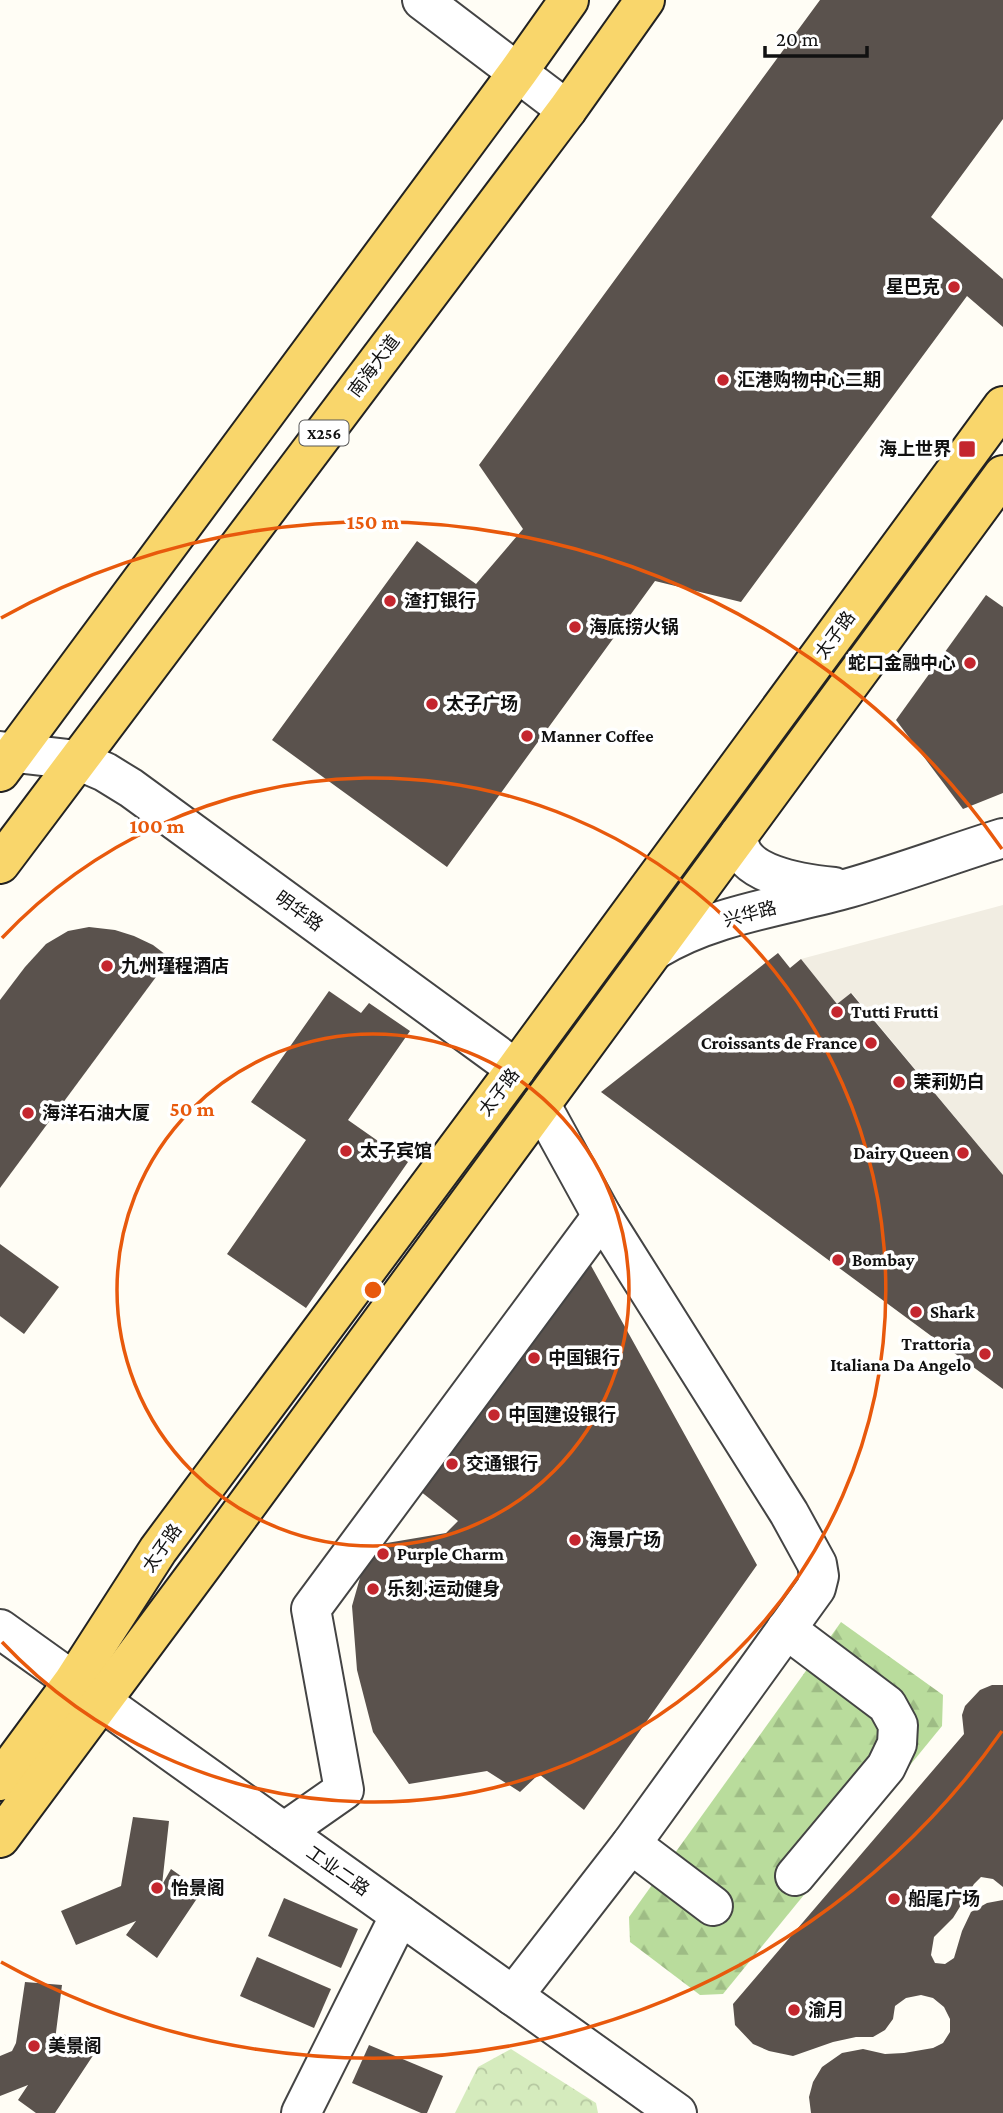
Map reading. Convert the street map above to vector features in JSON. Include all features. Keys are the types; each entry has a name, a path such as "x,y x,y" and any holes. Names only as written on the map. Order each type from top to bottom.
{"main road":[{"path":"5,759 569,0"},
{"name":"南海大道","path":"0,864 567,110 645,0"},
{"name":"太子路","path":"0,1838 87,1691 158,1550 516,1069 1003,406"},
{"name":"太子路","path":"0,1781 87,1691 541,1105 1003,475"}],"street":[{"path":"422,0 567,110"},
{"name":"明华路","path":"5,759 77,760 105,772 516,1069"},
{"name":"兴华路","path":"739,835 741,854 761,870 816,885 850,887"},
{"name":"兴华路","path":"654,950 706,926 850,887 1003,838"},
{"path":"513,1996 631,1844 816,1588 819,1576 817,1564 789,1513 602,1216 541,1105"},
{"path":"284,1832 344,1790 311,1609 602,1216"},
{"name":"工业二路","path":"0,1629 513,1996 655,2106"},
{"path":"786,1629 887,1705 898,1725 897,1744 886,1767 795,1875"},
{"path":"631,1844 713,1906"},
{"path":"301,2113 400,1916"}],"green space":[{"path":"841,1622 943,1695 942,1726 723,1994 700,1995 630,1942 629,1917"},
{"path":"511,2049 596,2103 598,2113 455,2113 478,2067"}],"shaded area":[{"path":"1003,905 1003,1175 852,993 837,1004 801,959"}],"building":[{"name":"汇港购物中心二期","path":"820,0 1003,0 1003,119 931,217 1003,279 1003,327 967,296 741,602 655,581 447,867 272,740 417,541 476,584 523,529 479,465"},
{"name":"蛇口金融中心","path":"986,595 1003,607 1003,793 963,809 896,720"},
{"name":"海洋石油大厦","path":"89,927 115,930 134,936 153,945 170,958 0,1188 0,1000 46,944 68,931"},
{"path":"778,953 790,968 801,959 837,1004 851,993 1003,1175 1003,1389 601,1092"},
{"name":"太子宾馆","path":"329,991 361,1013 369,1003 410,1031 348,1120 408,1162 306,1308 227,1254 306,1140 251,1102"},
{"path":"0,1244 59,1287 24,1334 0,1316"},
{"name":"海景广场","path":"589,1262 757,1565 584,1810 539,1774 520,1792 487,1771 409,1784 373,1732 357,1670 352,1606 369,1546 446,1533 458,1521 420,1491"},
{"name":"船尾广场","path":"992,1685 1003,1685 1003,1887 993,1879 981,1877 953,1918 934,1937 931,1955 935,1963 945,1964 954,1958 971,1912 987,1903 1003,1900 1003,2113 811,2113 809,2097 813,2082 822,2067 842,2053 863,2049 885,2054 933,2048 943,2043 950,2032 950,2019 944,2007 933,1998 921,1995 906,1998 895,2006 893,2019 885,2030 873,2037 856,2037 833,2042 793,2056 769,2051 753,2044 735,2025 733,2004 964,1734 962,1715 965,1706 980,1690"},
{"name":"怡景阁","path":"133,1817 169,1821 162,1885 171,1869 202,1891 157,1958 126,1935 136,1921 76,1945 61,1911 121,1886"},
{"path":"284,1898 358,1929 341,1968 268,1936"},
{"path":"257,1957 331,1989 314,2028 240,1996"},
{"name":"美景阁","path":"25,1982 62,1985 54,2048 64,2034 94,2054 55,2113 36,2113 18,2100 28,2085 0,2096 0,2056 12,2051 16,2043"},
{"path":"369,2045 443,2076 427,2113 421,2113 352,2083"}],"place":[{"name":"星巴克","path":"954,287"},
{"name":"汇港购物中心二期","path":"723,380"},
{"name":"海上世界","path":"967,449"},
{"name":"渣打银行","path":"390,601"},
{"name":"海底捞火锅","path":"575,627"},
{"name":"蛇口金融中心","path":"970,663"},
{"name":"太子广场","path":"432,704"},
{"name":"Manner Coffee","path":"527,736"},
{"name":"九州瑾程酒店","path":"107,966"},
{"name":"Tutti Frutti","path":"837,1012"},
{"name":"Croissants de France","path":"871,1043"},
{"name":"茉莉奶白","path":"899,1082"},
{"name":"海洋石油大厦","path":"28,1113"},
{"name":"太子宾馆","path":"346,1151"},
{"name":"Dairy Queen","path":"963,1153"},
{"name":"Bombay","path":"838,1260"},
{"name":"Shark","path":"916,1312"},
{"name":"Trattoria Italiana Da Angelo","path":"985,1354"},
{"name":"中国银行","path":"534,1358"},
{"name":"中国建设银行","path":"494,1415"},
{"name":"交通银行","path":"452,1464"},
{"name":"海景广场","path":"575,1540"},
{"name":"Purple Charm","path":"383,1554"},
{"name":"乐刻·运动健身","path":"373,1589"},
{"name":"怡景阁","path":"157,1888"},
{"name":"船尾广场","path":"894,1899"},
{"name":"渝月","path":"794,2010"},
{"name":"美景阁","path":"34,2046"}]}
